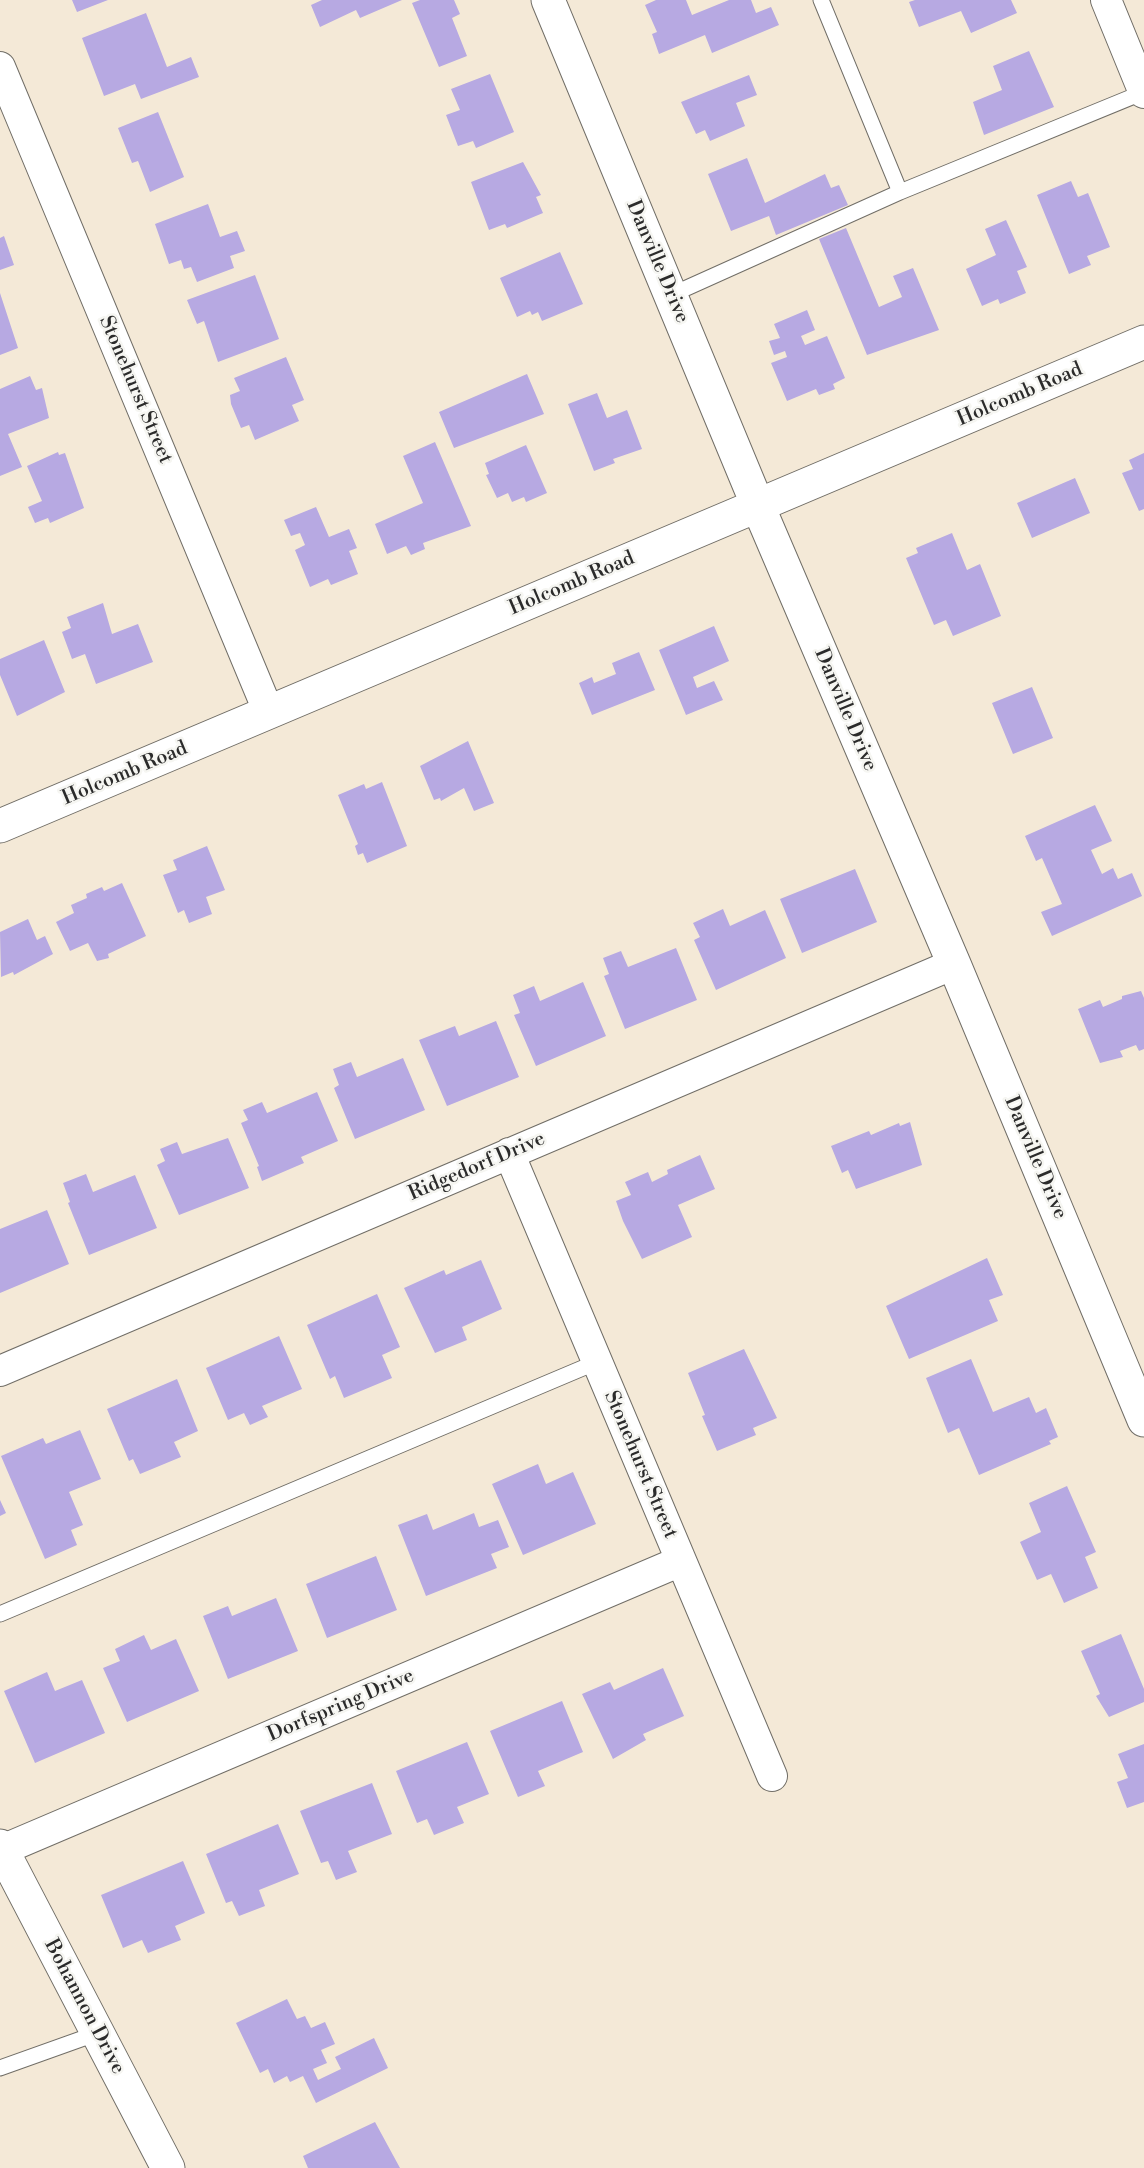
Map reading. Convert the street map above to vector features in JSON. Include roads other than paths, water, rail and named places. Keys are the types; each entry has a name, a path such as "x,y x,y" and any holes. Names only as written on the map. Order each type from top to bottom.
{"street":[{"name":"Danville Drive","path":"548,0 758,506 954,964 1144,1420"},
{"path":"1106,0 1144,93"},
{"name":"Stonehurst Street","path":"0,67 269,713"},
{"name":"Holcomb Road","path":"0,826 1144,342"},
{"name":"Ridgedorf Drive","path":"0,1371 954,964"},
{"name":"Stonehurst Street","path":"509,1153 772,1776"},
{"name":"Dorfspring Drive","path":"1,1848 681,1562"},
{"name":"Bohannon Drive","path":"1,1848 168,2168"}],"lane":[{"path":"822,0 900,192"},
{"path":"671,295 900,192 1144,93"},
{"path":"0,1614 597,1362"},
{"path":"0,2068 98,2033"}]}
